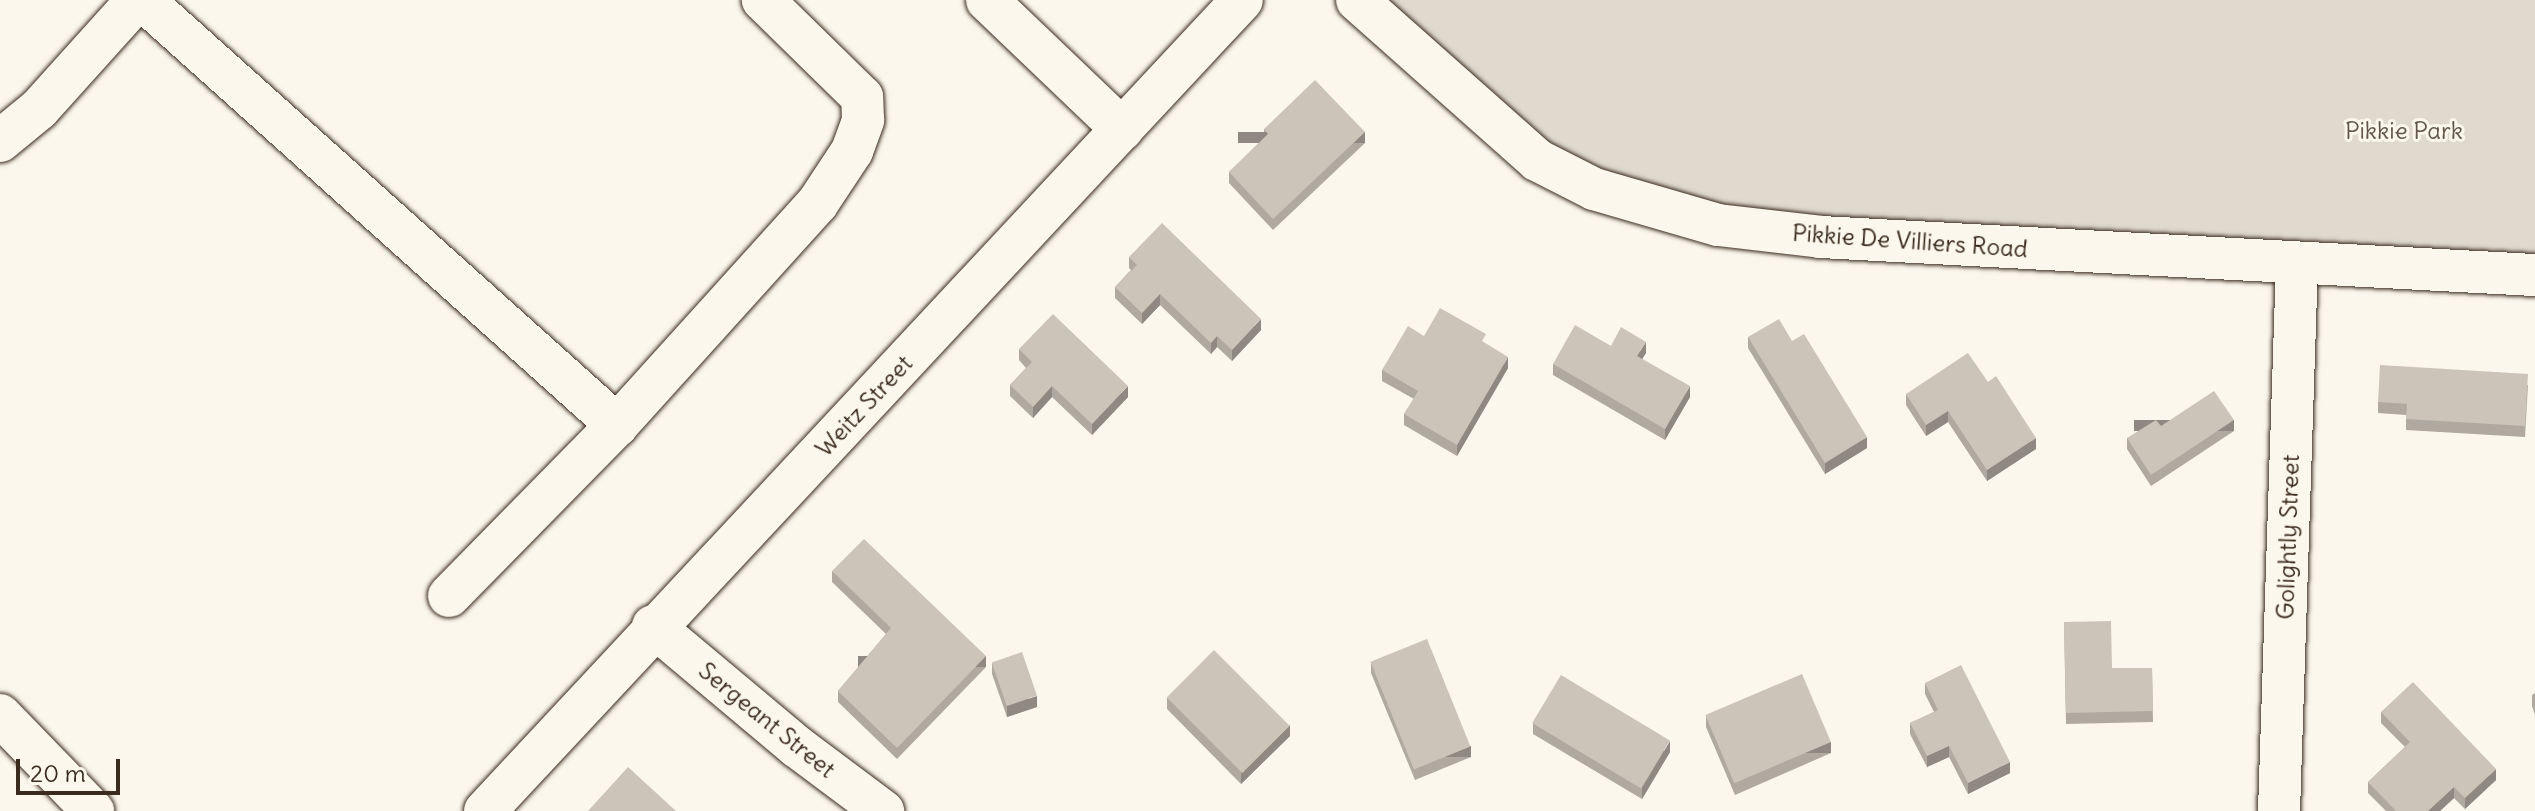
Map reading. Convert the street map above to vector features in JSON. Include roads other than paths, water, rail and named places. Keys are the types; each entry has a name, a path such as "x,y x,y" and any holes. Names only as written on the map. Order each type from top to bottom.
{"street":[{"path":"0,141 39,109 140,0 617,425"},
{"path":"449,596 617,425 817,204 852,151 863,120 862,97 763,0"},
{"path":"987,0 1122,129"},
{"name":"Weitz Street","path":"485,811 653,626 1242,0"},
{"name":"Pikkie De Villiers Road","path":"1357,0 1537,160 1594,189 1648,208 1718,225 1821,237 2535,275"},
{"name":"Golightly Street","path":"2279,811 2297,263"},
{"name":"Sergeant Street","path":"653,626 796,746 883,811"},
{"path":"0,715 93,811"}],"park label":[{"name":"Pikkie Park","path":"2404,131"}]}
